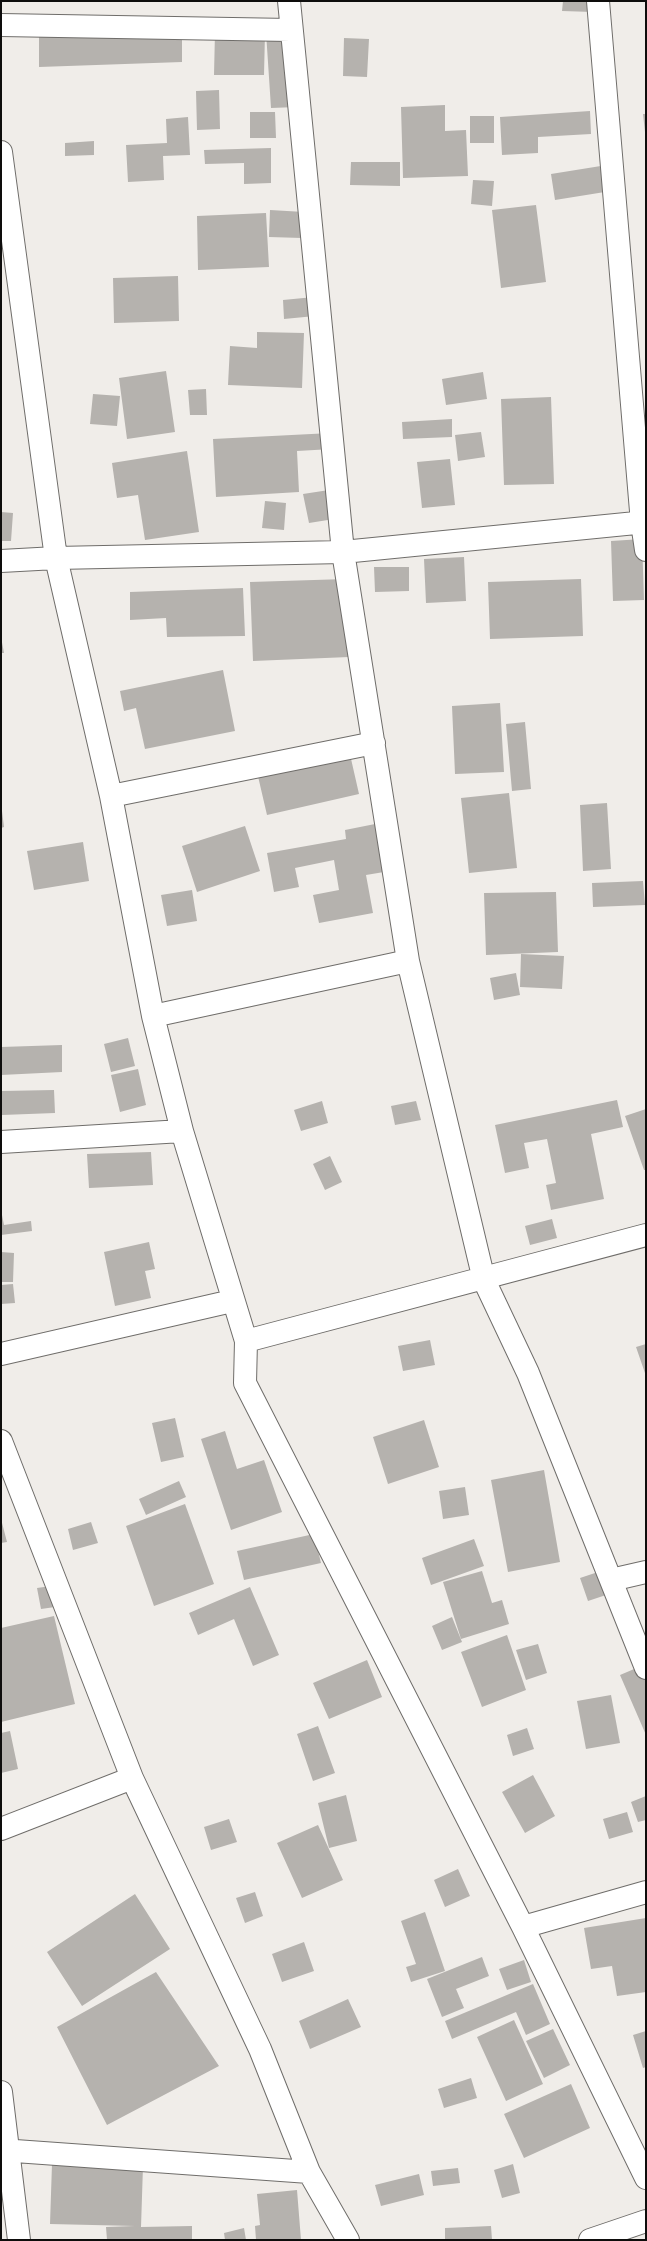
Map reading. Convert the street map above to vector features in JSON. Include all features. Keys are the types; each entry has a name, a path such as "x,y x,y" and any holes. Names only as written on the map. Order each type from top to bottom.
{"street":[{"path":"288,1 343,552 408,961 484,1280 528,1373 646,1668"},
{"path":"598,1 646,550"},
{"path":"1,25 290,30"},
{"path":"1,152 56,558 111,796 153,1016 182,1132 232,1301 246,1341 245,1383 523,1927 646,2178"},
{"path":"1,561 56,558 343,552 644,522"},
{"path":"111,796 374,743"},
{"path":"153,1016 408,961"},
{"path":"1,1142 182,1132"},
{"path":"246,1341 484,1280 646,1236"},
{"path":"1,1354 232,1301"},
{"path":"1,1441 132,1778 260,2049 308,2172 348,2240"},
{"path":"611,1580 646,1572"},
{"path":"1,1829 132,1778"},
{"path":"523,1927 646,1892"},
{"path":"1,2092 5,2150 19,2240"},
{"path":"5,2150 308,2172"},
{"path":"590,2240 646,2221"}],"building":[{"path":"563,1 593,1 593,12 562,11"},
{"path":"292,30 297,107 271,108 266,32"},
{"path":"182,32 182,62 39,67 39,37"},
{"path":"215,32 265,33 264,75 214,75"},
{"path":"344,38 369,39 367,77 343,76"},
{"path":"219,90 220,129 197,130 196,91"},
{"path":"445,105 445,131 466,130 468,176 403,178 401,107"},
{"path":"590,111 591,134 538,137 538,153 502,155 500,117"},
{"path":"250,112 275,112 276,138 250,138"},
{"path":"643,114 646,114 646,132 645,132"},
{"path":"470,116 494,116 494,143 470,143"},
{"path":"188,117 190,155 163,156 164,180 128,182 126,145 167,143 166,119"},
{"path":"94,141 94,155 65,156 65,143"},
{"path":"271,148 271,183 244,184 244,163 205,164 204,150"},
{"path":"351,162 400,162 400,186 350,185"},
{"path":"607,165 611,191 555,200 551,174"},
{"path":"473,180 494,181 492,206 471,204"},
{"path":"536,205 546,282 501,288 492,210"},
{"path":"270,210 304,212 302,238 269,237"},
{"path":"266,213 269,267 198,270 197,216"},
{"path":"178,276 179,321 114,323 113,278"},
{"path":"314,297 315,316 284,319 283,300"},
{"path":"257,332 304,333 302,388 228,385 230,346 257,348"},
{"path":"166,371 175,432 127,439 119,378"},
{"path":"483,372 487,399 446,405 442,379"},
{"path":"206,389 207,415 190,415 188,390"},
{"path":"93,394 120,396 117,426 90,424"},
{"path":"551,397 554,484 504,485 501,399"},
{"path":"452,419 452,437 403,439 402,422"},
{"path":"481,432 485,457 458,461 455,435"},
{"path":"331,433 332,449 297,451 299,492 216,497 213,439"},
{"path":"187,451 199,532 145,540 138,495 117,498 112,463"},
{"path":"450,459 455,505 422,508 417,462"},
{"path":"329,490 334,519 309,523 303,494"},
{"path":"265,501 286,503 284,530 262,528"},
{"path":"1,512 13,513 11,541 1,541"},
{"path":"642,539 644,600 613,601 611,541"},
{"path":"464,557 466,601 426,603 424,559"},
{"path":"374,567 409,567 409,591 375,592"},
{"path":"346,579 349,657 253,661 250,582"},
{"path":"581,579 583,636 490,639 488,582"},
{"path":"243,588 245,636 167,637 166,618 130,620 130,592"},
{"path":"1,637 4,653 1,653"},
{"path":"223,670 235,731 145,749 136,708 124,711 120,691"},
{"path":"500,703 504,772 455,774 452,706"},
{"path":"525,722 531,789 512,791 506,724"},
{"path":"349,750 359,794 267,815 257,772"},
{"path":"509,793 517,868 469,873 461,798"},
{"path":"1,803 4,827 1,828"},
{"path":"607,803 611,869 583,871 580,805"},
{"path":"375,824 384,872 366,875 373,913 319,923 313,895 339,890 334,860 295,868 299,887 274,892 267,853 346,839 345,830"},
{"path":"245,826 260,871 197,892 182,846"},
{"path":"83,842 89,881 34,890 27,851"},
{"path":"643,881 645,905 593,907 592,883"},
{"path":"192,890 197,921 167,926 161,895"},
{"path":"556,892 558,952 486,955 484,893"},
{"path":"521,954 564,956 562,989 520,987"},
{"path":"516,973 520,995 494,1000 490,978"},
{"path":"128,1038 135,1066 111,1072 104,1044"},
{"path":"62,1045 62,1072 1,1075 1,1047"},
{"path":"138,1069 146,1105 120,1112 111,1075"},
{"path":"54,1090 55,1113 2,1115 2,1091"},
{"path":"617,1100 623,1127 591,1134 604,1199 551,1210 546,1185 556,1183 547,1139 524,1143 529,1168 505,1173 495,1125"},
{"path":"322,1101 328,1123 301,1131 294,1110"},
{"path":"416,1101 421,1120 395,1125 391,1106"},
{"path":"646,1109 646,1170 644,1170 625,1116"},
{"path":"151,1152 153,1185 89,1188 87,1154"},
{"path":"330,1156 342,1182 325,1190 313,1164"},
{"path":"1,1210 4,1225 31,1221 32,1231 1,1235"},
{"path":"552,1219 557,1238 530,1245 525,1226"},
{"path":"149,1242 155,1269 145,1271 151,1298 115,1306 104,1252"},
{"path":"1,1252 14,1253 13,1282 1,1282"},
{"path":"13,1284 15,1303 1,1304 1,1285"},
{"path":"430,1340 435,1365 403,1371 398,1346"},
{"path":"646,1344 646,1376 636,1347"},
{"path":"175,1418 184,1457 161,1462 152,1423"},
{"path":"424,1420 439,1467 388,1484 373,1437"},
{"path":"225,1431 237,1469 264,1460 282,1512 231,1530 201,1439"},
{"path":"544,1470 560,1562 508,1572 491,1480"},
{"path":"179,1481 186,1497 146,1515 139,1499"},
{"path":"465,1487 469,1515 443,1519 439,1491"},
{"path":"185,1504 214,1584 154,1606 126,1526"},
{"path":"1,1519 7,1542 1,1543"},
{"path":"91,1522 98,1543 73,1550 68,1529"},
{"path":"314,1534 321,1563 244,1580 237,1551"},
{"path":"474,1539 484,1566 431,1585 422,1558"},
{"path":"607,1569 615,1592 588,1601 580,1578"},
{"path":"482,1571 492,1603 502,1600 509,1624 461,1639 443,1582"},
{"path":"58,1585 62,1606 41,1609 37,1588"},
{"path":"250,1587 279,1655 253,1666 234,1619 198,1635 189,1613"},
{"path":"54,1616 75,1704 1,1722 1,1628"},
{"path":"452,1617 462,1642 442,1650 432,1626"},
{"path":"507,1635 526,1690 482,1707 461,1652"},
{"path":"538,1644 547,1673 526,1680 516,1650"},
{"path":"367,1660 382,1697 329,1719 313,1683"},
{"path":"646,1664 646,1735 620,1675"},
{"path":"611,1695 620,1743 586,1749 577,1701"},
{"path":"318,1726 335,1773 313,1781 297,1734"},
{"path":"527,1728 534,1749 513,1756 507,1735"},
{"path":"10,1731 18,1769 1,1773 1,1733"},
{"path":"533,1775 555,1816 525,1833 502,1792"},
{"path":"346,1795 357,1841 329,1848 318,1803"},
{"path":"646,1796 646,1820 638,1822 631,1802"},
{"path":"627,1812 633,1832 609,1839 603,1819"},
{"path":"229,1819 237,1842 211,1850 204,1827"},
{"path":"318,1825 343,1880 302,1898 277,1843"},
{"path":"458,1869 470,1896 445,1907 434,1880"},
{"path":"255,1892 263,1916 245,1923 236,1898"},
{"path":"135,1894 170,1949 82,2006 47,1952"},
{"path":"425,1912 445,1971 411,1982 406,1967 416,1964 401,1921"},
{"path":"646,1918 646,1992 617,1996 612,1966 591,1969 584,1928"},
{"path":"304,1942 314,1971 282,1982 272,1954"},
{"path":"482,1957 489,1976 456,1989 464,2008 442,2017 427,1979"},
{"path":"524,1960 531,1982 507,1990 499,1969"},
{"path":"156,1972 219,2066 107,2125 57,2027"},
{"path":"533,1984 550,2024 526,2035 516,2012 452,2039 445,2021"},
{"path":"348,1999 361,2027 310,2049 299,2021"},
{"path":"514,2020 543,2084 506,2101 477,2037"},
{"path":"553,2029 570,2065 544,2078 526,2041"},
{"path":"646,2031 646,2067 643,2068 633,2035"},
{"path":"471,2078 477,2098 444,2108 438,2089"},
{"path":"571,2084 590,2128 524,2158 504,2114"},
{"path":"52,2164 143,2166 141,2227 192,2226 192,2240 107,2240 106,2227 135,2226 50,2224"},
{"path":"513,2164 520,2193 502,2198 494,2170"},
{"path":"458,2168 460,2183 433,2186 431,2171"},
{"path":"419,2174 424,2195 381,2206 375,2185"},
{"path":"297,2190 301,2240 256,2240 255,2226 260,2225 257,2194"},
{"path":"491,2226 492,2240 445,2240 445,2228"},
{"path":"244,2228 246,2240 225,2240 224,2233"}]}
